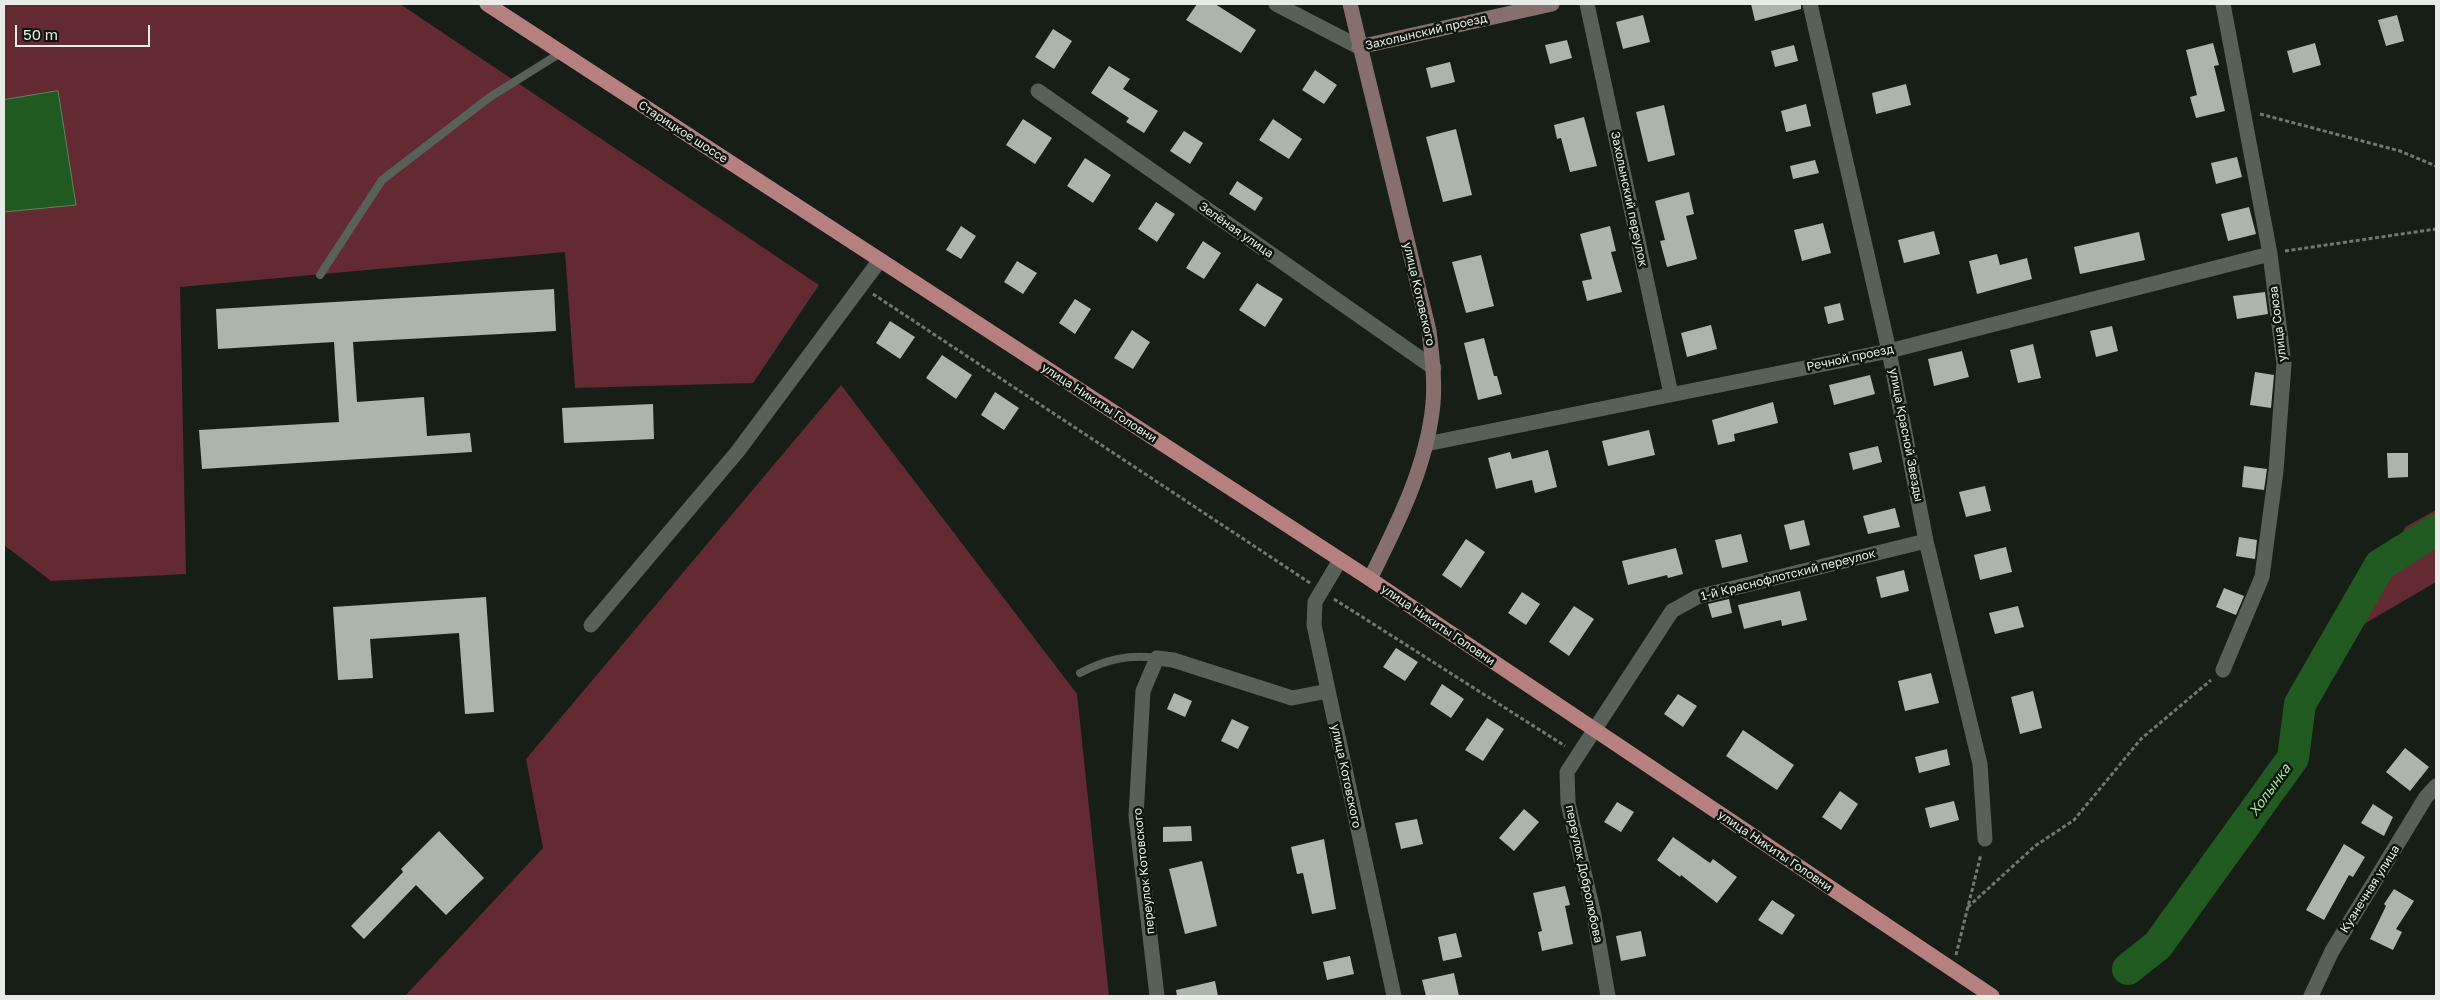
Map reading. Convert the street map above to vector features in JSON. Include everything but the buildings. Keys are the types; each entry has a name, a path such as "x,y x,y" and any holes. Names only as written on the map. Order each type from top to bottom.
{"main road":[{"name":"Старицкое шоссе","path":"487,4 880,260"},
{"name":"улица Никиты Головни","path":"880,260 1370,579 1952,971 1992,996"}],"street":[{"path":"1276,4 1359,47"},
{"name":"улица Котовского","path":"1350,4 1429,332 1434,368 1433,404 1426,444 1400,518 1370,579"},
{"name":"Захолынский проезд","path":"1359,47 1552,4"},
{"name":"Захолынский переулок","path":"1587,4 1671,394"},
{"name":"улица Красной Звезды","path":"1810,4 1889,351 1926,541 1980,764 1985,839"},
{"name":"улица Союза","path":"2223,4 2270,254 2284,364 2276,471 2262,577 2223,670"},
{"name":"Зелёная улица","path":"1038,91 1434,368"},
{"name":"Речной проезд","path":"1426,444 1889,351 2270,254"},
{"path":"591,625 738,451 880,260"},
{"name":"1-й Краснофлотский переулок","path":"1595,729 1672,611 1680,606 1697,597 1926,541"},
{"name":"улица Котовского","path":"1340,560 1315,602 1314,625 1394,996"},
{"path":"1157,658 1173,660 1292,698 1328,691"},
{"name":"переулок Котовского","path":"1157,658 1143,691 1136,816 1157,996"},
{"name":"переулок Добролюбова","path":"1595,729 1567,772 1568,803 1594,915 1608,996"},
{"name":"Кузнечная улица","path":"2311,996 2332,951 2426,797 2436,786"}],"lane":[{"path":"320,275 382,180 490,97 562,52"},
{"path":"1080,673 1098,663 1118,657 1142,656 1157,658"}],"path":[{"path":"2243,109 2400,151 2436,166"},
{"path":"2270,254 2436,229"},
{"path":"861,286 1322,591 1578,755"},
{"path":"1968,907 2035,846 2074,820 2141,739 2223,670"},
{"path":"1952,971 1985,839"}],"shaded area":[{"path":"4,4 400,4 819,285 753,383 575,388 565,252 180,287 186,574 51,581 4,545"},
{"path":"58,91 76,205 4,212 4,100"},
{"path":"841,385 1077,694 1109,996 405,996 543,848 526,759"},
{"path":"2436,510 2436,582 2364,624 2405,527"}],"waterway":[{"name":"Холынка","path":"2128,969 2158,945 2293,758 2300,704 2380,565 2436,530"}]}
